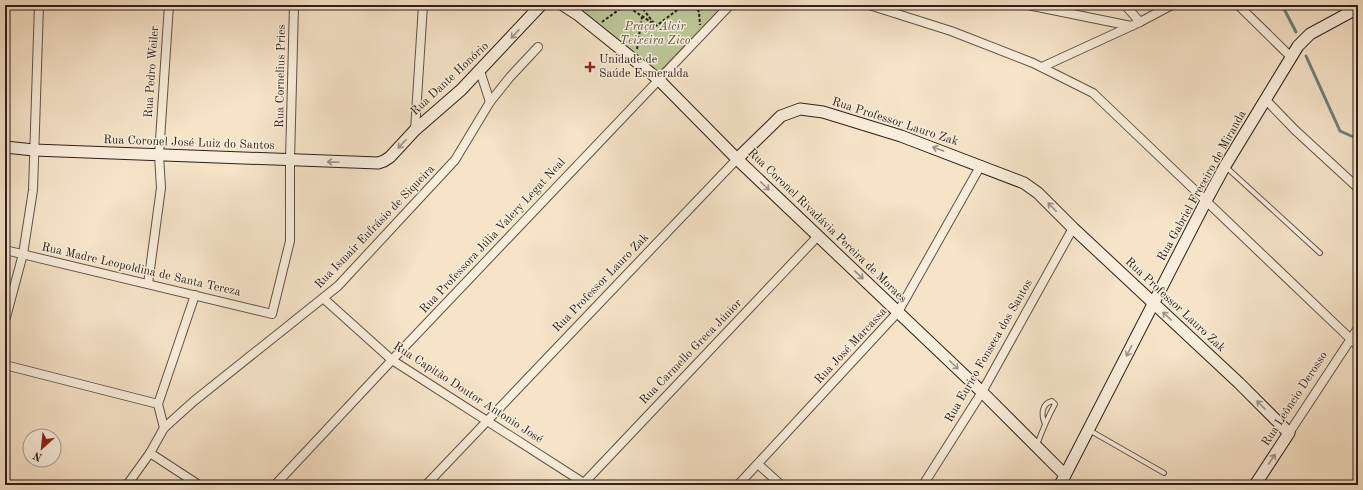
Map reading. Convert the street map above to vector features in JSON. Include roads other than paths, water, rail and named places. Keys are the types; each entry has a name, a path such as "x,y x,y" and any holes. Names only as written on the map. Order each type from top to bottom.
{"street":[{"path":"5,321 23,254 33,190 39,5"},
{"name":"Rua Pedro Weiler","path":"148,284 161,188 159,155 169,5"},
{"name":"Rua Cornelius Pries","path":"272,314 290,240 290,160 294,5"},
{"path":"415,130 423,5"},
{"name":"Rua Dante Honório","path":"372,163 384,161 390,157 415,130 482,73 542,5"},
{"name":"Rua Coronel Rivadávia Pereira de Moraes","path":"562,5 577,14 658,80 737,159 982,392 1036,446 1063,480"},
{"name":"Rua Professora Júlia Valery Legat Neal","path":"275,485 730,5"},
{"path":"869,5 951,31 1034,63 1093,93 1358,346"},
{"path":"1028,5 1131,26"},
{"path":"1126,5 1140,22"},
{"path":"1042,67 1140,22 1172,5"},
{"path":"1238,5 1292,57"},
{"name":"Rua Gabriel Freceiro de Miranda","path":"1063,480 1206,200 1298,46 1310,34 1358,8"},
{"name":"Rua Ismair Eufrásio de Siqueira","path":"127,485 150,453 164,428 194,401 338,286 455,160 490,102 510,77 538,47"},
{"path":"482,73 490,102"},
{"path":"1266,100 1295,130 1358,188"},
{"name":"Rua Professor Lauro Zak","path":"426,485 737,159 781,116 800,109 822,112 846,118 901,136 1024,182 1038,193 1073,228 1239,383 1289,433"},
{"name":"Rua Coronel José Luiz do Santos","path":"5,147 34,150 372,163"},
{"name":"Rua José Marcassa","path":"738,485 898,312 981,165"},
{"name":"Rua Eurico Fonseca dos Santos","path":"924,485 982,392 1073,228"},
{"name":"Rua Carmello Greca Júnior","path":"584,484 818,236"},
{"name":"Rua Madre Leopoldina de Santa Tereza","path":"5,250 272,314"},
{"path":"164,428 158,404 195,295"},
{"name":"Rua Capitão Doutor Antonio José","path":"323,298 392,360 584,484"},
{"name":"Rua Leôncio Derosso","path":"1255,485 1358,328"},
{"path":"5,365 158,404"},
{"path":"150,453 199,485"},
{"path":"758,464 781,485"}],"lane":[{"path":"1225,166 1320,253"},
{"path":"1036,446 1055,404 1052,401 1048,402 1044,407 1042,418 1045,424"},
{"path":"1089,430 1164,473"}],"waterway":[{"path":"1282,5 1296,32"},
{"path":"1306,56 1340,131 1358,139"}],"place":[{"name":"Unidade de Saúde Esmeralda","path":"590,67"}],"park label":[{"name":"Praça Alcir Teixeira Zico","path":"655,34"}]}
